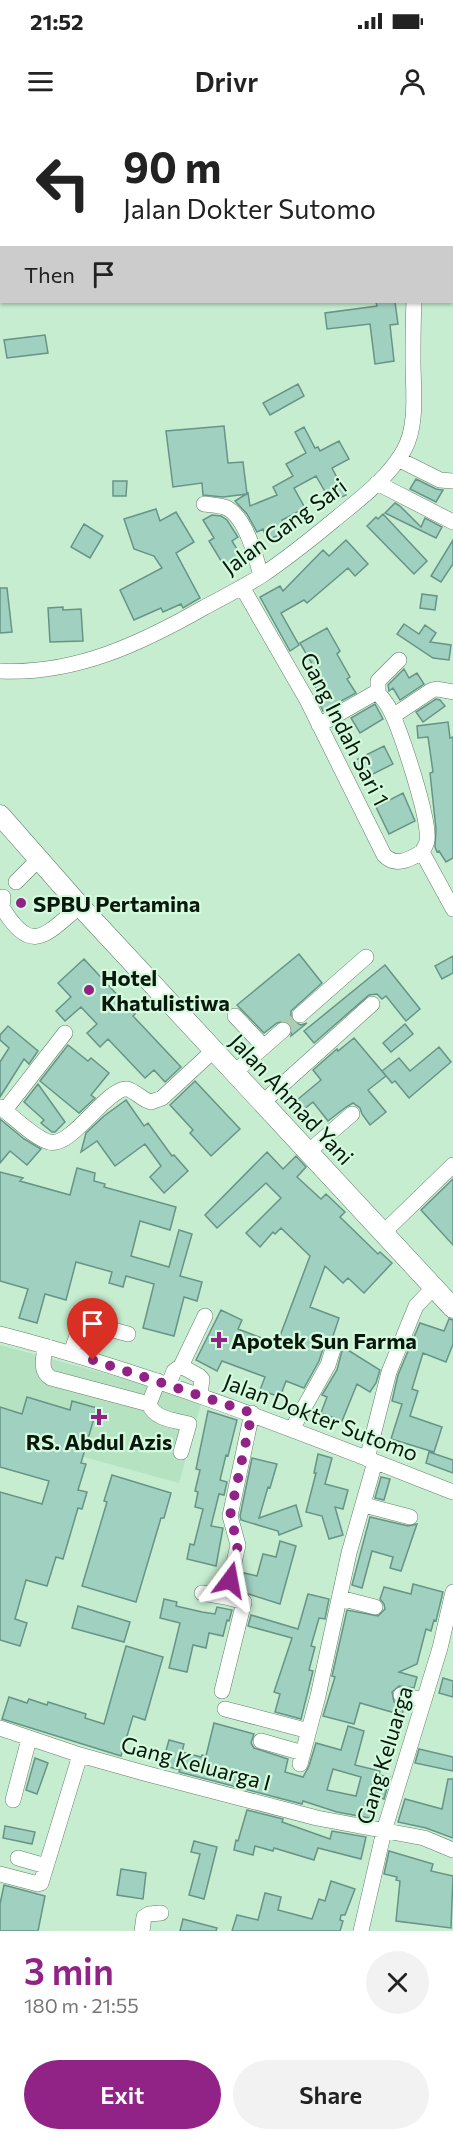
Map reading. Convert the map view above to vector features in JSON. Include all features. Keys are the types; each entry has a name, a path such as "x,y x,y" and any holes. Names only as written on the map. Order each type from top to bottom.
{"main road":[{"name":"Jalan Ahmad Yani","path":"0,815 80,906 453,1308"}],"street":[{"name":"Jalan Gang Sari","path":"0,671 36,671 100,658 163,632 261,576 297,550 377,483 398,459 408,441 414,410 414,303"},
{"path":"398,459 440,480 453,481"},
{"path":"377,483 453,522"},
{"path":"204,504 227,508 236,517 255,552 261,576"},
{"name":"Gang Indah Sari 1","path":"242,587 319,725 384,855 389,860 398,862 410,859 422,852"},
{"path":"399,660 378,681 378,693 389,708 400,733 425,823 427,841 422,852 453,909"},
{"path":"393,716 432,690 453,692"},
{"path":"319,725 368,696 378,693"},
{"path":"16,882 39,859"},
{"path":"3,897 2,907 22,933 38,938 47,934 80,906"},
{"path":"300,1015 366,957"},
{"path":"262,1103 372,1004"},
{"path":"235,1016 264,1047"},
{"path":"234,1073 283,1030"},
{"path":"65,1033 2,1108 50,1143 57,1143 75,1130 120,1090 130,1090 147,1102 157,1101 214,1050"},
{"path":"308,1152 352,1114"},
{"path":"384,1232 453,1165"},
{"path":"261,1742 302,1759 349,1553 364,1505 389,1372 416,1306 434,1287"},
{"path":"149,1404 163,1383 181,1366 205,1316"},
{"path":"71,1353 79,1330 87,1323 128,1334"},
{"name":"Jalan Dokter Sutomo","path":"0,1334 71,1353 252,1413 453,1492"},
{"path":"45,1346 42,1368 46,1376 149,1404"},
{"path":"292,1429 328,1365 334,1346"},
{"path":"181,1366 202,1379 200,1395"},
{"path":"149,1404 151,1410 158,1416 189,1424 181,1452"},
{"path":"226,1597 238,1545 230,1516 252,1413"},
{"path":"364,1505 410,1517"},
{"name":"Gang Keluarga","path":"360,1931 384,1831 424,1700 446,1649 453,1592"},
{"path":"202,1593 244,1602 222,1691"},
{"path":"340,1598 375,1607"},
{"path":"401,1695 424,1700"},
{"path":"225,1709 309,1731"},
{"name":"Gang Keluarga I","path":"0,1728 80,1755 317,1818 424,1838 453,1850"},
{"path":"13,1800 29,1739"},
{"path":"0,1874 38,1884 43,1880 80,1755"},
{"path":"18,1858 46,1866"},
{"path":"142,1931 144,1917 161,1913"}],"shaded area":[{"name":"RS. Abdul Azis","path":"0,1345 202,1400 179,1483 0,1434"}],"building":[{"path":"376,303 395,303 398,324 390,325 394,361 375,364 370,324 327,329 325,313 377,306"},
{"path":"45,335 48,353 7,358 4,340"},
{"path":"298,384 304,396 270,415 263,403"},
{"path":"224,426 228,463 243,462 247,494 223,497 203,495 202,483 173,487 166,431"},
{"path":"304,427 315,448 318,447 320,451 339,441 349,459 332,468 346,495 331,502 316,476 294,488 305,508 282,520 287,532 267,540 263,529 257,532 247,514 235,501 248,493 250,506 277,495 273,487 293,476 286,464 306,453 295,432"},
{"path":"416,479 443,490 436,502 410,489"},
{"path":"113,481 127,481 126,496 113,496"},
{"path":"395,503 421,527 425,518 442,527 436,538 385,513"},
{"path":"156,509 160,521 176,512 194,542 176,553 200,598 183,608 181,604 163,612 161,608 134,620 120,590 162,568 154,556 134,549 124,519"},
{"path":"383,514 427,561 414,574 367,526"},
{"path":"212,515 221,516 227,520 238,537 232,541 243,559 226,569 209,541 214,538 203,520"},
{"path":"84,524 103,536 90,558 71,547"},
{"path":"346,540 368,564 355,576 348,568 307,603 304,600 281,613 299,645 290,651 260,597 280,586 283,591 323,550 329,556"},
{"path":"453,540 453,564 441,582 431,576"},
{"path":"0,588 7,588 12,632 0,633"},
{"path":"422,594 437,596 435,610 420,608"},
{"path":"63,607 63,610 81,609 83,641 50,642 48,608"},
{"path":"404,624 419,634 425,625 436,633 430,642 451,645 449,660 433,658 397,634"},
{"path":"327,628 340,651 337,654 350,677 347,679 356,693 323,711 318,700 322,698 312,681 319,676 300,643"},
{"path":"404,669 409,678 417,673 424,684 400,700 393,688 389,691 388,685"},
{"path":"436,699 445,706 423,722 416,712"},
{"path":"375,704 383,719 360,733 351,718"},
{"path":"448,722 450,738 453,737 453,858 446,862 435,847 436,829 430,773 433,772 428,737 418,738 417,726"},
{"path":"384,746 393,764 363,779 354,761"},
{"path":"403,793 415,821 389,834 376,807"},
{"path":"299,954 322,983 291,1011 293,1022 301,1025 307,1023 291,1036 292,1028 286,1021 277,1023 264,1033 237,1005"},
{"path":"453,956 453,973 442,979 435,966"},
{"path":"84,959 181,1067 165,1082 154,1070 145,1078 108,1039 100,1047 87,1033 97,1024 81,1007 65,1021 56,1011 71,997 58,983"},
{"path":"385,965 420,1009 406,1021 386,996 382,999 377,994 369,995 314,1043 304,1031"},
{"path":"405,1024 413,1034 391,1052 383,1043"},
{"path":"8,1026 38,1051 29,1064 24,1059 0,1097 0,1062 9,1048 0,1040 0,1035"},
{"path":"354,1038 386,1076 368,1090 386,1112 370,1125 360,1108 353,1103 328,1121 313,1102 298,1114 291,1105 321,1080 313,1070"},
{"path":"68,1045 88,1061 91,1058 109,1073 91,1095 95,1098 79,1113 40,1081"},
{"path":"439,1047 451,1062 409,1098 395,1081 392,1083 382,1071 399,1058 410,1071"},
{"path":"195,1081 240,1129 211,1156 190,1133 193,1130 170,1105"},
{"path":"38,1084 65,1122 55,1132 41,1123 44,1120 24,1102"},
{"path":"126,1100 144,1126 148,1123 172,1156 174,1155 188,1171 164,1193 150,1177 161,1166 145,1144 115,1166 97,1141 81,1152 86,1133"},
{"path":"0,1119 24,1139 41,1149 27,1165 10,1151 0,1163"},
{"path":"267,1152 283,1169 296,1156 306,1167 297,1177 321,1199 326,1194 345,1212 340,1217 378,1254 380,1252 392,1263 364,1293 348,1278 343,1283 325,1266 310,1307 339,1318 333,1336 325,1343 319,1361 304,1388 286,1381 280,1397 260,1390 265,1377 222,1361 217,1371 196,1360 221,1310 242,1320 238,1329 277,1344 310,1256 281,1228 275,1234 273,1232 260,1247 246,1233 281,1198 266,1183 217,1228 205,1215"},
{"path":"77,1168 95,1173 94,1181 105,1184 104,1187 176,1207 170,1230 140,1221 131,1256 169,1267 179,1230 192,1234 180,1276 202,1282 197,1301 184,1297 174,1336 143,1328 154,1284 126,1276 123,1287 109,1283 112,1272 76,1262 66,1300 45,1294 37,1323 19,1318 28,1289 0,1281 0,1172 23,1178 20,1181 70,1195"},
{"path":"453,1179 453,1245 421,1210"},
{"path":"449,1319 453,1320 453,1344 446,1362 423,1353 412,1389 418,1391 410,1416 442,1427 434,1452 391,1439 402,1404 392,1401 398,1375 420,1323 444,1331"},
{"path":"343,1347 380,1370 370,1392 357,1384 342,1421 321,1413 327,1397 322,1395 337,1370"},
{"path":"27,1397 70,1410 72,1401 97,1408 81,1463 86,1464 78,1490 87,1492 82,1509 78,1508 63,1559 56,1557 47,1586 26,1580 15,1619 27,1623 20,1646 0,1640 0,1492 42,1504 49,1481 0,1467 0,1407 22,1414"},
{"path":"208,1411 237,1420 220,1480 227,1482 224,1495 219,1494 211,1526 223,1528 216,1566 187,1559 190,1544 194,1545 203,1509 195,1507 198,1492 195,1491 200,1470 196,1469"},
{"path":"429,1452 453,1460 453,1473 426,1463"},
{"path":"318,1454 332,1458 325,1484 348,1490 343,1509 335,1507 343,1535 329,1539 322,1516 306,1512 316,1473 314,1473"},
{"path":"252,1458 277,1464 259,1518 296,1505 302,1526 279,1535 278,1531 241,1520"},
{"path":"112,1475 171,1493 164,1518 161,1518 136,1602 82,1586 107,1502 104,1501"},
{"path":"381,1477 390,1479 384,1500 375,1498"},
{"path":"370,1517 408,1526 417,1524 401,1571 390,1568 393,1557 372,1551 362,1588 352,1585"},
{"path":"280,1541 296,1546 280,1604 239,1591 244,1573 257,1576 263,1554 276,1557"},
{"path":"413,1584 443,1592 436,1621 434,1620 431,1631 426,1629 417,1664 399,1672 417,1677 414,1688 399,1686 392,1692 394,1702 404,1706 402,1715 360,1703 354,1724 323,1716 335,1677 332,1676 347,1610 378,1616 385,1609 380,1599 384,1587 411,1594"},
{"path":"308,1594 329,1599 325,1619 319,1618 311,1646 315,1647 309,1670 313,1671 301,1719 275,1712 280,1694 274,1692 292,1638 248,1626 251,1615 298,1629"},
{"path":"164,1599 177,1602 176,1606 202,1612 215,1614 217,1607 232,1610 223,1636 209,1633 206,1648 193,1645 187,1672 169,1668 180,1623 160,1618"},
{"path":"78,1606 130,1622 124,1642 72,1628"},
{"path":"126,1646 163,1657 145,1720 133,1716 121,1756 2,1719 9,1697 27,1703 29,1699 47,1705 48,1702 86,1714 85,1718 104,1724"},
{"path":"443,1678 453,1681 453,1697 439,1693"},
{"path":"214,1723 254,1734 251,1743 254,1748 288,1759 285,1772 303,1777 316,1743 341,1750 348,1726 364,1731 355,1765 380,1771 379,1775 390,1777 384,1799 378,1797 375,1819 337,1812 303,1801 302,1804 179,1772 180,1770 162,1765 169,1740 184,1744 182,1752 201,1757 206,1756","holes":["333,1769 361,1777 356,1796 327,1790"]},
{"path":"419,1749 453,1757 453,1771 415,1763"},
{"path":"35,1758 48,1763 37,1794 26,1790"},
{"path":"448,1779 453,1779 453,1838 426,1828 398,1822 405,1799 442,1809"},
{"path":"247,1810 283,1819 282,1822 330,1839 332,1831 366,1837 361,1859 318,1848 314,1860 274,1848 273,1851 255,1846 253,1855 234,1850"},
{"path":"5,1826 35,1832 32,1844 3,1838"},
{"path":"194,1841 217,1847 204,1899 189,1895 200,1854 191,1852"},
{"path":"389,1851 433,1864 431,1871 453,1876 451,1928 396,1921 400,1881 396,1880 397,1877 384,1874"},
{"path":"121,1869 146,1873 143,1899 117,1895"},
{"path":"331,1881 355,1889 345,1915 341,1915 340,1920 343,1921 340,1931 232,1931 237,1915 258,1920 265,1893 281,1897 278,1910 312,1919 319,1899 325,1901"},
{"path":"4,1885 45,1896 38,1931 0,1931 0,1904"},
{"path":"183,1919 217,1928 216,1931 180,1931"}],"tunnel":[{"path":"283,1030 300,1015"}],"place":[{"name":"SPBU Pertamina","path":"21,903"},
{"name":"Hotel Khatulistiwa","path":"89,990"},
{"name":"Apotek Sun Farma","path":"219,1340"},
{"name":"RS. Abdul Azis","path":"99,1417"}],"route":[{"path":"93,1360 252,1413 230,1516 238,1545 230,1580"}]}
